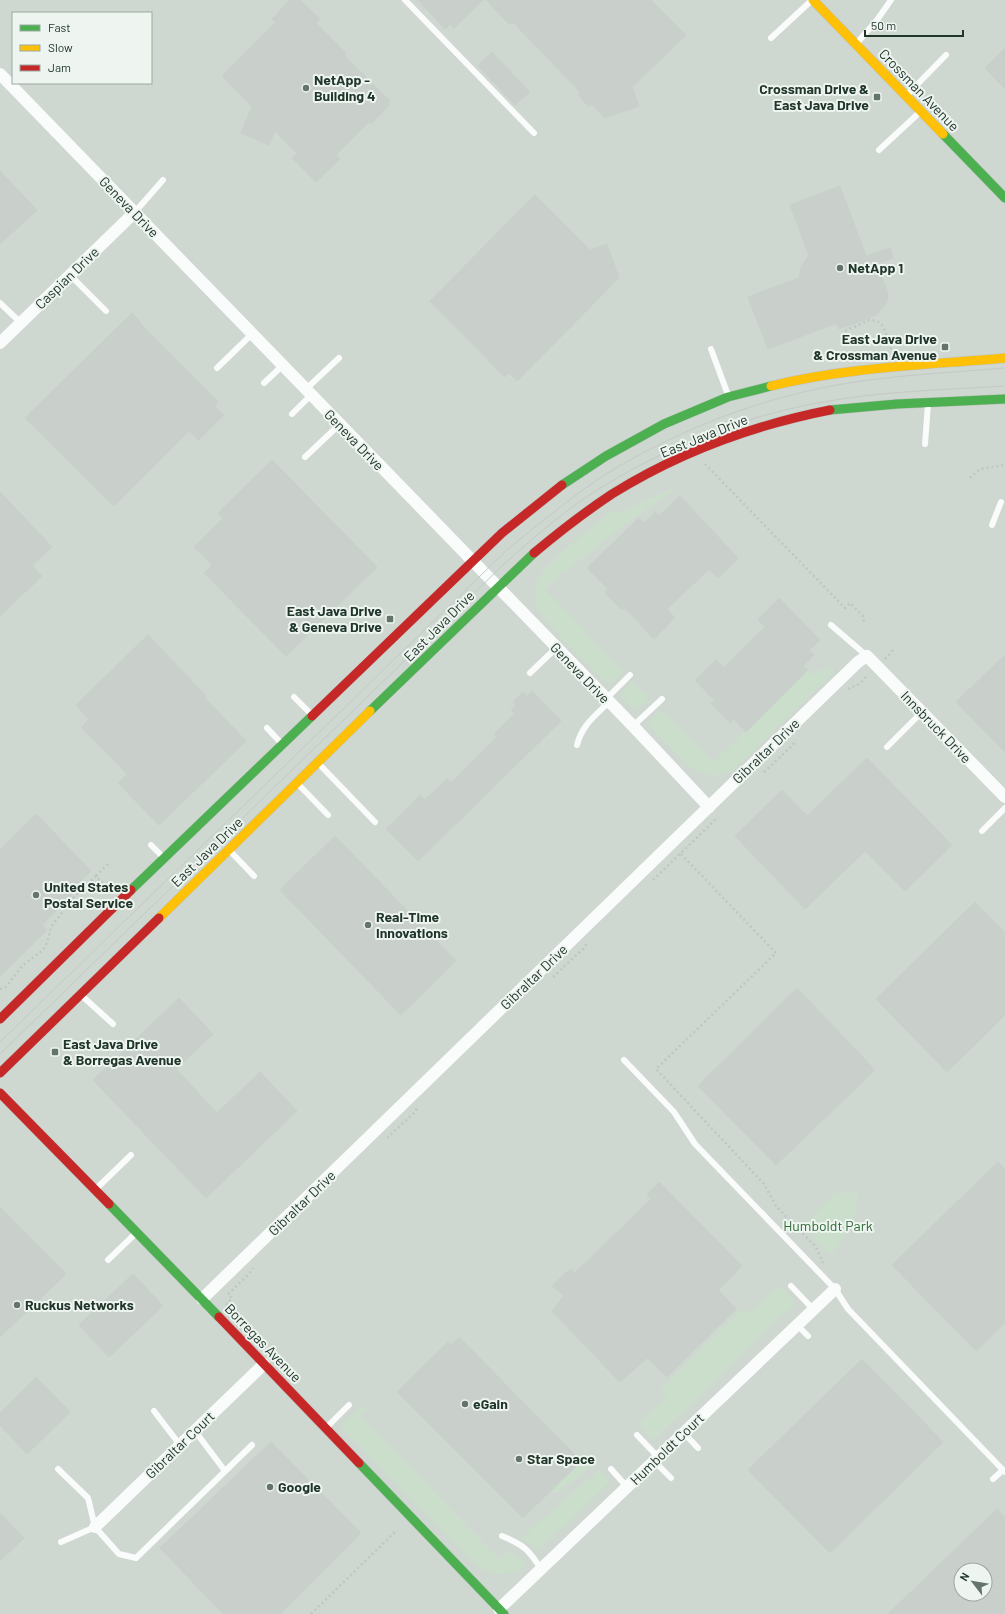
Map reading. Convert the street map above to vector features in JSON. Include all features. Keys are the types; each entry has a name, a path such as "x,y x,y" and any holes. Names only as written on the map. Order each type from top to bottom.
{"main road":[{"name":"Crossman Avenue","path":"812,0 1005,198"},
{"name":"East Java Drive","path":"0,1019 164,858 502,533 553,491 606,456 664,424 728,397 795,380 877,369 1005,358"},
{"name":"East Java Drive","path":"0,1073 525,560 564,528 612,494 664,466 718,442 774,424 831,411 890,404 1005,399"},
{"name":"Borregas Avenue","path":"0,1093 202,1299 502,1611"}],"street":[{"name":"Geneva Drive","path":"0,74 497,588 633,726 708,807"},
{"name":"Caspian Drive","path":"0,344 135,212"},
{"name":"Innsbruck Drive","path":"867,656 1005,797"},
{"name":"Gibraltar Drive","path":"202,1299 708,807 858,662 867,656"},
{"name":"Humboldt Court","path":"502,1611 541,1569 835,1289"},
{"name":"Gibraltar Court","path":"95,1527 264,1364"}],"lane":[{"path":"405,0 534,133"},
{"path":"771,38 812,0"},
{"path":"856,45 877,20 891,0"},
{"path":"906,96 946,55"},
{"path":"879,150 920,111"},
{"path":"135,212 163,180"},
{"path":"70,275 106,311"},
{"path":"0,303 21,323"},
{"path":"217,368 252,334"},
{"path":"711,349 728,397"},
{"path":"292,414 308,392 339,358"},
{"path":"264,383 282,366"},
{"path":"925,444 928,403"},
{"path":"305,457 339,425"},
{"path":"992,525 1001,502"},
{"path":"831,625 867,656"},
{"path":"530,673 556,648"},
{"path":"577,745 584,727 630,675"},
{"path":"294,696 312,715"},
{"path":"633,726 662,699"},
{"path":"886,747 922,712"},
{"path":"267,728 282,744"},
{"path":"318,763 375,822"},
{"path":"297,783 328,815"},
{"path":"982,831 1005,808"},
{"path":"151,845 164,858"},
{"path":"229,850 254,876"},
{"path":"81,995 112,1024"},
{"path":"624,1060 674,1112 695,1144 835,1289 848,1309 1004,1471 993,1479"},
{"path":"95,1190 130,1155"},
{"path":"108,1260 137,1232"},
{"path":"791,1286 813,1309"},
{"path":"797,1325 808,1336"},
{"path":"326,1428 350,1405"},
{"path":"154,1411 180,1445"},
{"path":"195,1431 225,1471"},
{"path":"684,1433 698,1448"},
{"path":"637,1435 671,1478"},
{"path":"58,1469 88,1498 95,1527 119,1554 136,1558 252,1445"},
{"path":"611,1469 627,1487"},
{"path":"61,1542 95,1527"},
{"path":"502,1536 514,1541 530,1552 541,1569"}],"path":[{"path":"844,331 869,320 877,321 883,326 894,357"},
{"path":"703,462 844,608 850,602 863,616 864,623"},
{"path":"970,478 980,468 1005,466"},
{"path":"681,854 776,953 656,1069 764,1184 776,1206 816,1247 826,1268"},
{"path":"0,989 6,987 22,966 43,950 47,943 51,927 73,898 110,862"},
{"path":"96,876 112,893"},
{"path":"223,1307 232,1298 224,1290"},
{"path":"311,1614 397,1530"}],"shaded area":[{"path":"0,0 1005,0 1005,1614 0,1614"}],"green space":[{"path":"682,484 613,533 565,572 562,571 545,590 623,671 614,681 607,683 545,619 534,599 537,598 536,589 534,589 538,579 546,569 569,546 615,509 619,513"},
{"path":"827,667 834,672 734,770 712,776 692,769 647,724 660,710 713,763 808,670 812,675"},
{"path":"632,682 648,697 648,700 635,711 621,696 623,691"},
{"name":"Humboldt Park","path":"836,1193 858,1193 854,1220 832,1254 819,1244 804,1225"},
{"path":"780,1285 796,1302 653,1440 638,1424 667,1396 661,1389 743,1309 751,1314"},
{"path":"361,1407 365,1409 360,1416 499,1559 508,1552 518,1557 525,1565 513,1572 500,1574 487,1571 475,1564 342,1428 343,1424"},
{"path":"586,1458 593,1465 556,1494 552,1490"},
{"path":"599,1470 610,1481 539,1550 521,1538"}],"building":[{"name":"NetApp - Building 4","path":"290,0 300,0 320,19 316,23 346,53 344,55 390,101 388,103 390,105 371,124 369,122 336,155 340,159 316,182 292,158 297,153 275,131 269,145 241,133 252,107 222,76 276,22 272,19"},
{"path":"418,0 483,0 454,28 451,24 445,29"},
{"path":"486,0 651,0 686,35 632,87 639,106 605,118 592,104 589,107 578,94 580,92 513,22 510,25"},
{"path":"1005,48 1005,89 985,68"},
{"path":"492,52 530,92 515,105 478,66"},
{"path":"0,171 37,210 0,244"},
{"name":"NetApp 1","path":"840,186 866,256 890,248 893,258 877,264 887,291 888,298 885,306 876,315 839,329 837,323 768,349 748,297 799,278 801,267 809,255 790,205"},
{"path":"535,195 590,250 607,244 619,278 517,381 509,373 505,377 430,301"},
{"path":"132,313 140,321 139,322 218,402 214,406 224,415 199,440 189,431 114,506 25,418"},
{"path":"272,460 377,567 286,656 204,573 212,565 194,547 223,518 218,513"},
{"path":"0,492 52,547 32,566 42,576 0,616"},
{"path":"680,496 738,558 718,578 709,569 667,609 675,618 654,639 625,608 622,610 605,593 608,589 587,568 639,518 644,523 655,512 659,516"},
{"path":"779,598 820,640 809,650 814,655 803,666 808,670 746,732 734,719 730,723 711,704 715,701 695,680 716,660 724,668 765,627 758,619"},
{"path":"148,635 246,741 159,825 118,783 127,774 81,727 89,719 76,705"},
{"path":"1005,655 1005,752 956,702"},
{"path":"532,691 561,721 418,861 386,829 420,795 425,800 447,779 451,783 497,737 494,734 515,713 511,710 516,705 513,702 523,692 527,696"},
{"path":"867,758 952,845 905,891 865,851 805,909 735,836 782,790 807,816"},
{"name":"United States Postal Service","path":"36,814 91,871 70,891 73,894 42,925 47,930 0,976 0,850"},
{"name":"Real-Time Innovations","path":"335,836 456,961 401,1015 280,890"},
{"path":"975,902 1005,933 1005,1015 947,1072 876,999"},
{"path":"797,988 875,1070 776,1165 698,1086"},
{"path":"179,998 213,1034 176,1069 217,1113 260,1072 297,1111 206,1198 93,1080"},
{"path":"998,1162 1005,1169 1005,1323 976,1351 892,1265"},
{"path":"659,1182 742,1266 718,1290 736,1309 667,1377 647,1358 620,1382 552,1311 564,1296 552,1286 570,1269 575,1273 651,1199 647,1194"},
{"name":"Ruckus Networks","path":"0,1207 66,1274 0,1337"},
{"path":"133,1274 163,1306 109,1357 79,1325"},
{"path":"459,1337 581,1461 523,1518 397,1392 448,1342 451,1345"},
{"path":"862,1359 943,1442 830,1553 748,1470"},
{"path":"36,1377 70,1412 27,1454 0,1425 0,1413"},
{"name":"Google","path":"271,1442 361,1533 280,1614 223,1614 160,1548"},
{"path":"997,1509 1005,1517 1005,1614 888,1614"},
{"path":"0,1513 24,1538 0,1561"}],"tram line":[{"path":"0,1042 510,547 593,482 636,456 668,440 733,413 766,402 834,385 869,380 1005,368"},
{"path":"0,1054 503,565 548,526 597,490 649,461 704,436 789,409 865,396 1005,386"}],"traffic: fast":[{"path":"943,134 1005,198"},
{"path":"562,485 606,456 664,424 728,397 771,386"},
{"path":"830,410 897,404 1005,399"},
{"path":"370,711 534,553"},
{"path":"131,890 312,716"},
{"path":"109,1204 219,1317"},
{"path":"359,1463 504,1614"}],"traffic: slow":[{"path":"813,0 943,134"},
{"path":"771,386 858,371 1005,358"},
{"path":"159,918 370,711"}],"traffic: jam":[{"path":"534,553 572,522 612,494 663,466 690,453 745,432 802,416 830,410"},
{"path":"312,716 502,533 562,485"},
{"path":"0,1019 131,890"},
{"path":"0,1073 159,918"},
{"path":"0,1093 109,1204"},
{"path":"219,1317 359,1463"}],"place":[{"name":"NetApp - Building 4","path":"306,88"},
{"name":"Crossman Drive & East Java Drive","path":"877,97"},
{"name":"NetApp 1","path":"840,268"},
{"name":"East Java Drive & Crossman Avenue","path":"945,347"},
{"name":"East Java Drive & Geneva Drive","path":"390,619"},
{"name":"United States Postal Service","path":"36,895"},
{"name":"Real-Time Innovations","path":"368,925"},
{"name":"East Java Drive & Borregas Avenue","path":"55,1052"},
{"name":"Ruckus Networks","path":"17,1305"},
{"name":"eGain","path":"465,1404"},
{"name":"Star Space","path":"519,1459"},
{"name":"Google","path":"270,1487"}]}
